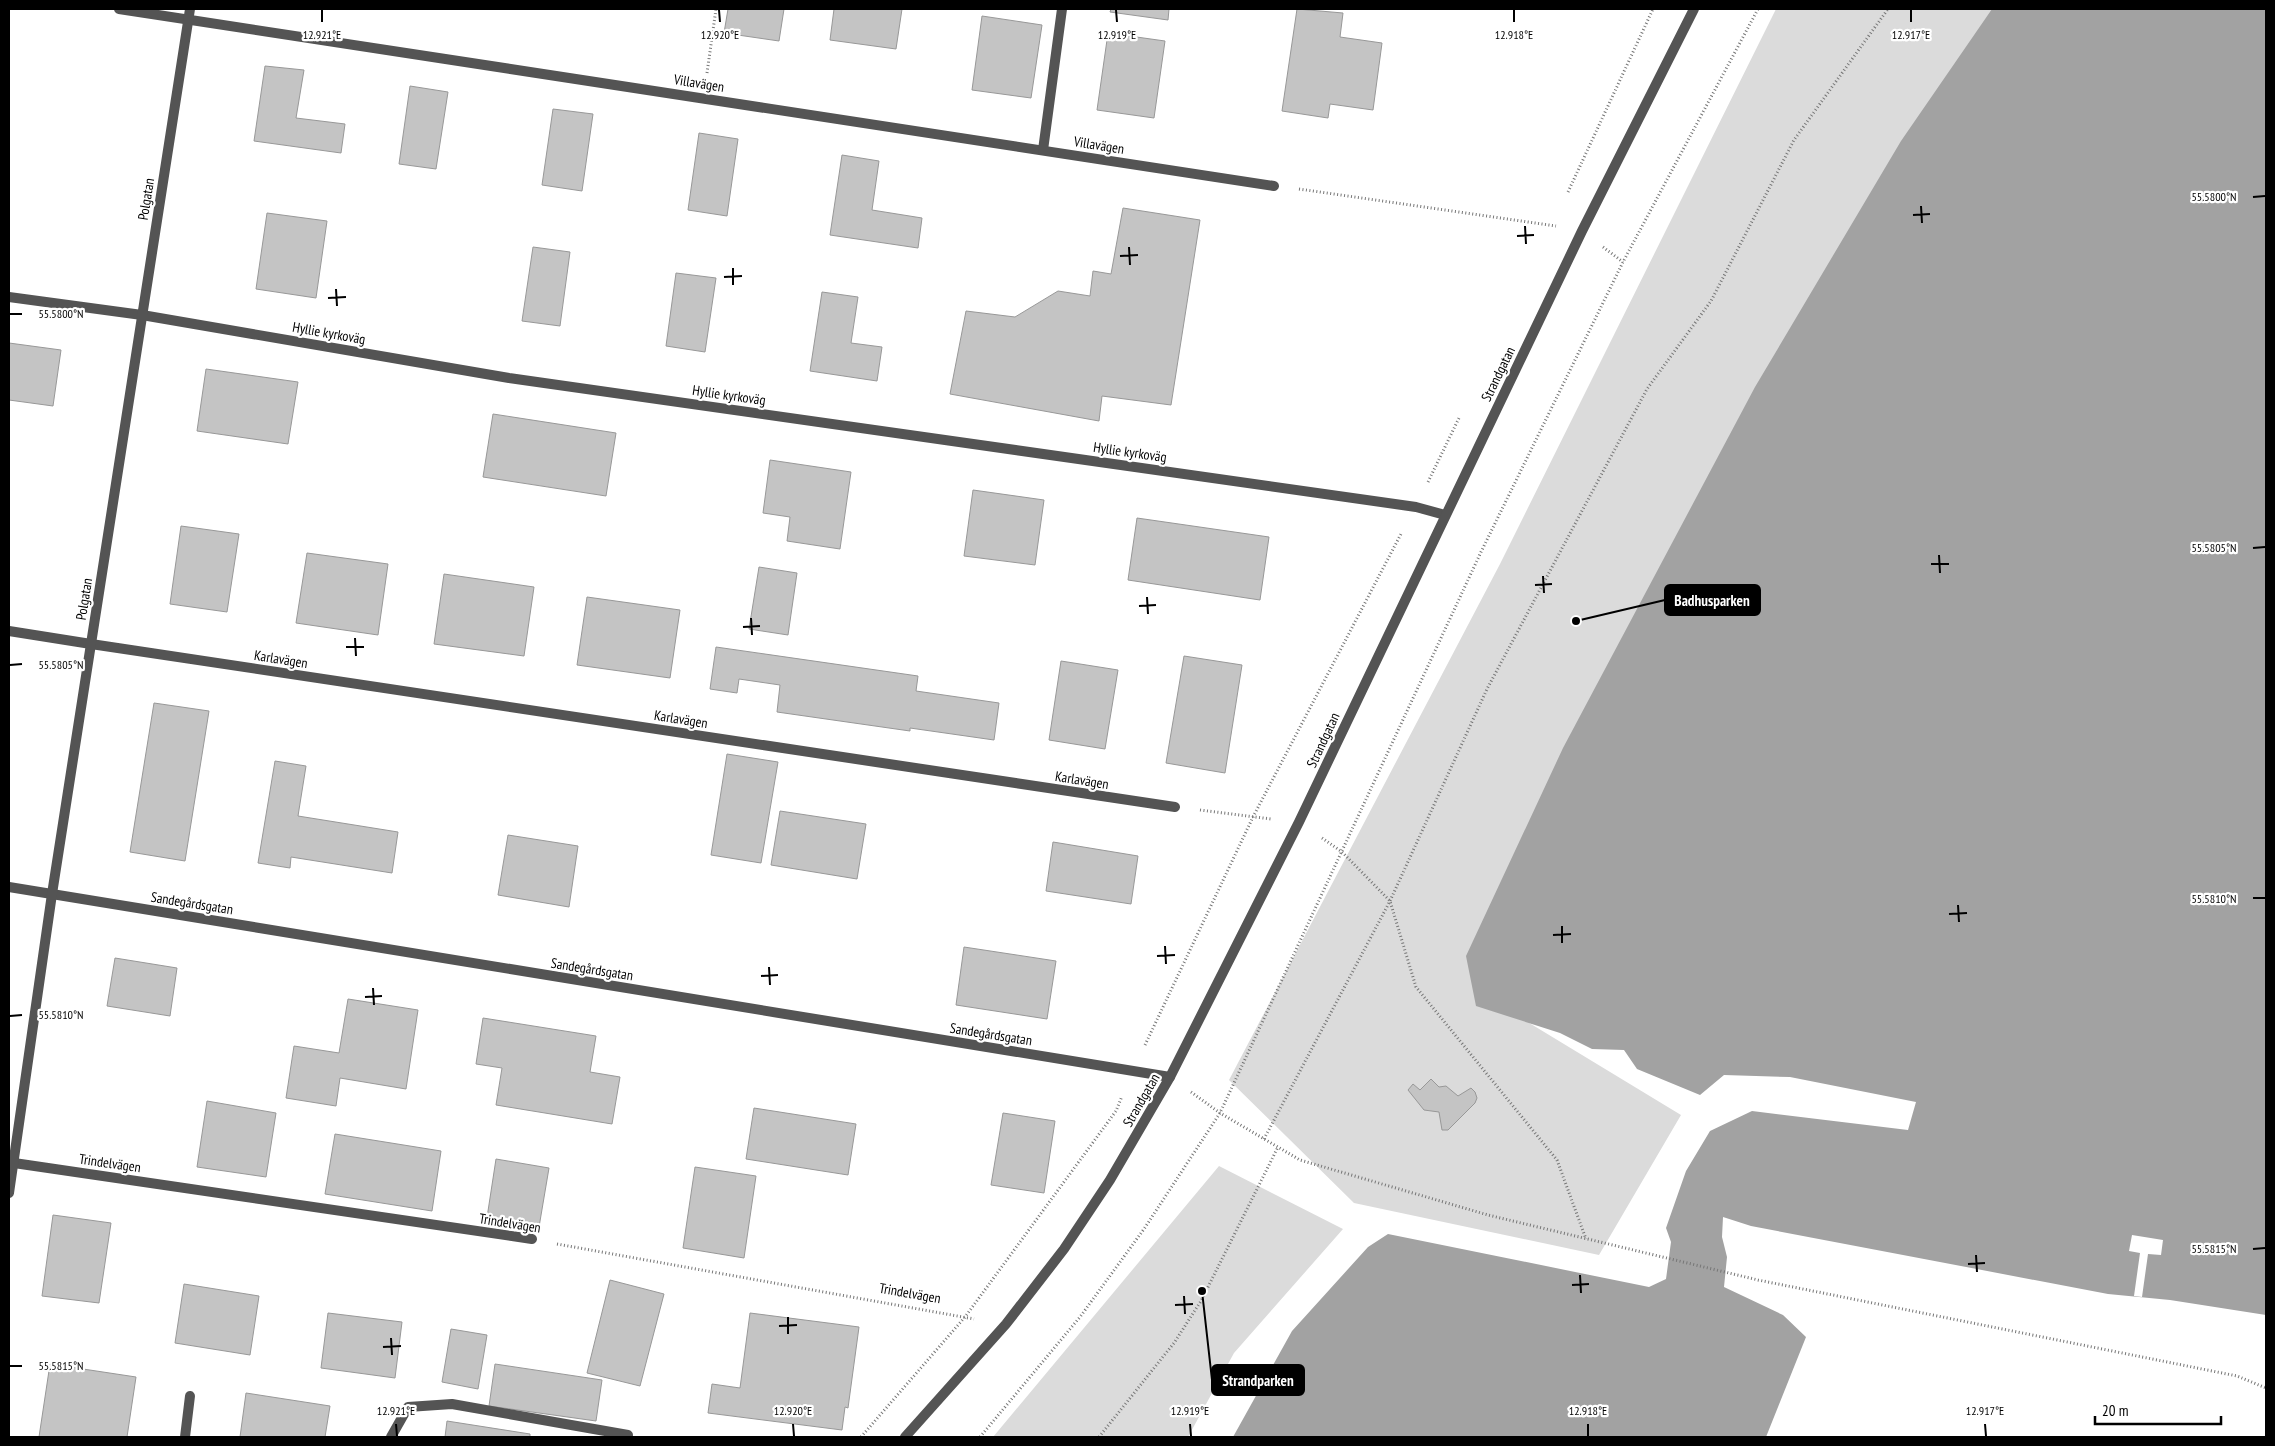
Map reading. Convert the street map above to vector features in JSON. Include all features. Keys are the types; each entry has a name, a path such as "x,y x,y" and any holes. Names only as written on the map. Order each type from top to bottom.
{"street":[{"name":"Villavägen","path":"119,9 189,14 703,98 1274,186"},
{"path":"1043,150 1062,9"},
{"name":"Strandgatan","path":"905,1437 1006,1324 1064,1249 1110,1180 1170,1077 1300,822 1582,231 1694,9"},
{"name":"Polgatan","path":"9,1193 11,1162 189,14"},
{"name":"Hyllie kyrkoväg","path":"9,297 142,315 509,378 1416,507 1446,515"},
{"name":"Karlavägen","path":"9,631 1175,807"},
{"name":"Sandegårdsgatan","path":"9,888 1170,1077"},
{"name":"Trindelvägen","path":"11,1162 532,1240"},
{"path":"185,1437 190,1396"},
{"path":"391,1437 408,1406 452,1404 628,1435"}],"path":[{"path":"703,98 716,9"},
{"path":"1565,198 1653,9"},
{"path":"980,1437 1080,1317 1144,1229 1220,1113 1481,552 1622,262 1758,9"},
{"path":"1264,1139 1390,901 1487,689 1642,397 1711,301 1794,140 1888,9"},
{"path":"1274,186 1553,225 1582,231 1622,262"},
{"path":"1548,234 1557,216"},
{"path":"862,1437 965,1317 1116,1111 1253,817 1416,507 1463,410"},
{"path":"1175,807 1300,822 1342,852 1390,901 1416,987 1557,1160 1586,1239"},
{"path":"1170,1077 1220,1113 1300,1160 1488,1215 1758,1280 2237,1376 2266,1388"},
{"path":"1099,1437 1174,1342 1202,1301 1278,1147"},
{"name":"Trindelvägen","path":"532,1240 1006,1324"}],"shaded area":[{"path":"1776,9 2032,9 1526,1021 1681,1115 1599,1255 1354,1203 1229,1080 1500,564"},
{"path":"1992,9 2266,9 2266,1315 2170,1300 2108,1294 1751,1226 1723,1217 1722,1237 1727,1257 1724,1287 1783,1315 1806,1337 1766,1437 1233,1437 1292,1331 1368,1247 1388,1234 1649,1287 1666,1279 1671,1242 1666,1228 1686,1171 1710,1131 1752,1111 1908,1130 1916,1102 1790,1077 1724,1075 1700,1095 1637,1069 1624,1050 1592,1049 1560,1033 1476,1006 1466,956 1563,748 1755,387 1901,141"},
{"path":"1219,1166 1343,1229 1234,1353 1188,1437 993,1437"}],"pier":[{"path":"2132,1235 2163,1240 2161,1255 2148,1254 2142,1297 2134,1296 2140,1253 2129,1251"}],"building":[{"path":"728,9 784,9 779,41 724,33"},
{"path":"834,9 902,9 896,49 830,40"},
{"path":"1111,9 1169,9 1168,20 1110,12"},
{"path":"1297,9 1343,13 1340,37 1382,43 1373,110 1330,104 1328,118 1282,111"},
{"path":"982,16 1042,25 1031,98 972,90"},
{"path":"1108,33 1165,41 1154,118 1097,110"},
{"path":"265,66 304,70 296,118 345,124 341,153 254,141"},
{"path":"410,86 448,92 436,169 399,164"},
{"path":"553,109 593,114 582,191 542,185"},
{"path":"699,133 738,139 727,216 688,210"},
{"path":"842,155 879,161 872,210 922,218 918,248 830,235"},
{"path":"1123,208 1200,220 1171,405 1102,396 1099,421 950,394 966,311 1015,317 1058,291 1090,296 1093,271 1111,274"},
{"path":"267,213 327,221 316,298 256,289"},
{"path":"533,247 570,252 560,326 522,321"},
{"path":"676,273 716,278 705,352 666,346"},
{"path":"822,292 858,297 851,343 882,347 877,381 810,371"},
{"path":"9,343 61,350 53,406 9,400"},
{"path":"206,369 298,382 288,444 197,431"},
{"path":"493,414 616,433 606,496 483,477"},
{"path":"770,460 851,472 840,549 787,541 790,517 763,513"},
{"path":"973,490 1044,500 1035,565 964,556"},
{"path":"1137,518 1269,537 1260,600 1128,580"},
{"path":"181,526 239,534 227,612 170,604"},
{"path":"307,553 388,564 378,635 296,623"},
{"path":"759,567 797,573 788,635 749,629"},
{"path":"444,574 534,587 524,656 434,644"},
{"path":"587,597 680,610 670,678 577,665"},
{"path":"716,647 918,676 916,691 999,703 994,740 910,728 910,731 777,712 780,685 739,679 737,693 710,689"},
{"path":"1184,656 1242,665 1225,773 1166,763"},
{"path":"1061,661 1118,670 1105,749 1049,740"},
{"path":"154,703 209,711 185,861 130,852"},
{"path":"727,754 778,762 761,863 711,855"},
{"path":"275,761 306,766 298,816 398,832 392,873 291,857 290,868 258,863"},
{"path":"780,811 866,824 857,879 771,865"},
{"path":"508,835 578,846 569,907 498,895"},
{"path":"1053,842 1138,856 1131,904 1046,891"},
{"path":"964,947 1056,961 1047,1019 956,1005"},
{"path":"115,958 177,968 170,1016 107,1006"},
{"path":"348,999 418,1010 406,1089 340,1078 336,1106 286,1098 294,1046 339,1053"},
{"path":"483,1018 596,1036 590,1072 620,1077 612,1124 496,1105 502,1068 476,1064"},
{"path":"1431,1079 1439,1087 1446,1086 1458,1096 1471,1088 1477,1098 1475,1103 1448,1130 1442,1130 1439,1112 1424,1110 1408,1090 1413,1084 1420,1090"},
{"path":"207,1101 276,1113 266,1177 197,1167"},
{"path":"754,1108 856,1124 848,1175 746,1159"},
{"path":"1003,1113 1055,1121 1044,1193 991,1185"},
{"path":"335,1134 441,1151 432,1211 325,1194"},
{"path":"496,1159 549,1168 538,1233 486,1224"},
{"path":"695,1167 756,1176 744,1258 683,1248"},
{"path":"53,1215 111,1223 99,1303 42,1296"},
{"path":"610,1280 664,1294 640,1386 587,1373"},
{"path":"184,1284 259,1296 250,1355 175,1343"},
{"path":"328,1313 402,1322 395,1378 321,1368"},
{"path":"750,1313 859,1327 848,1408 845,1407 842,1430 708,1413 712,1384 740,1388"},
{"path":"451,1329 487,1335 478,1389 442,1382"},
{"path":"50,1364 136,1377 127,1437 39,1437"},
{"path":"495,1364 602,1380 596,1421 489,1406"},
{"path":"246,1393 330,1406 325,1437 240,1437"},
{"path":"447,1421 530,1434 530,1437 445,1437"}],"place":[{"name":"Badhusparken","path":"1576,621"},
{"name":"Strandparken","path":"1202,1291"}]}
